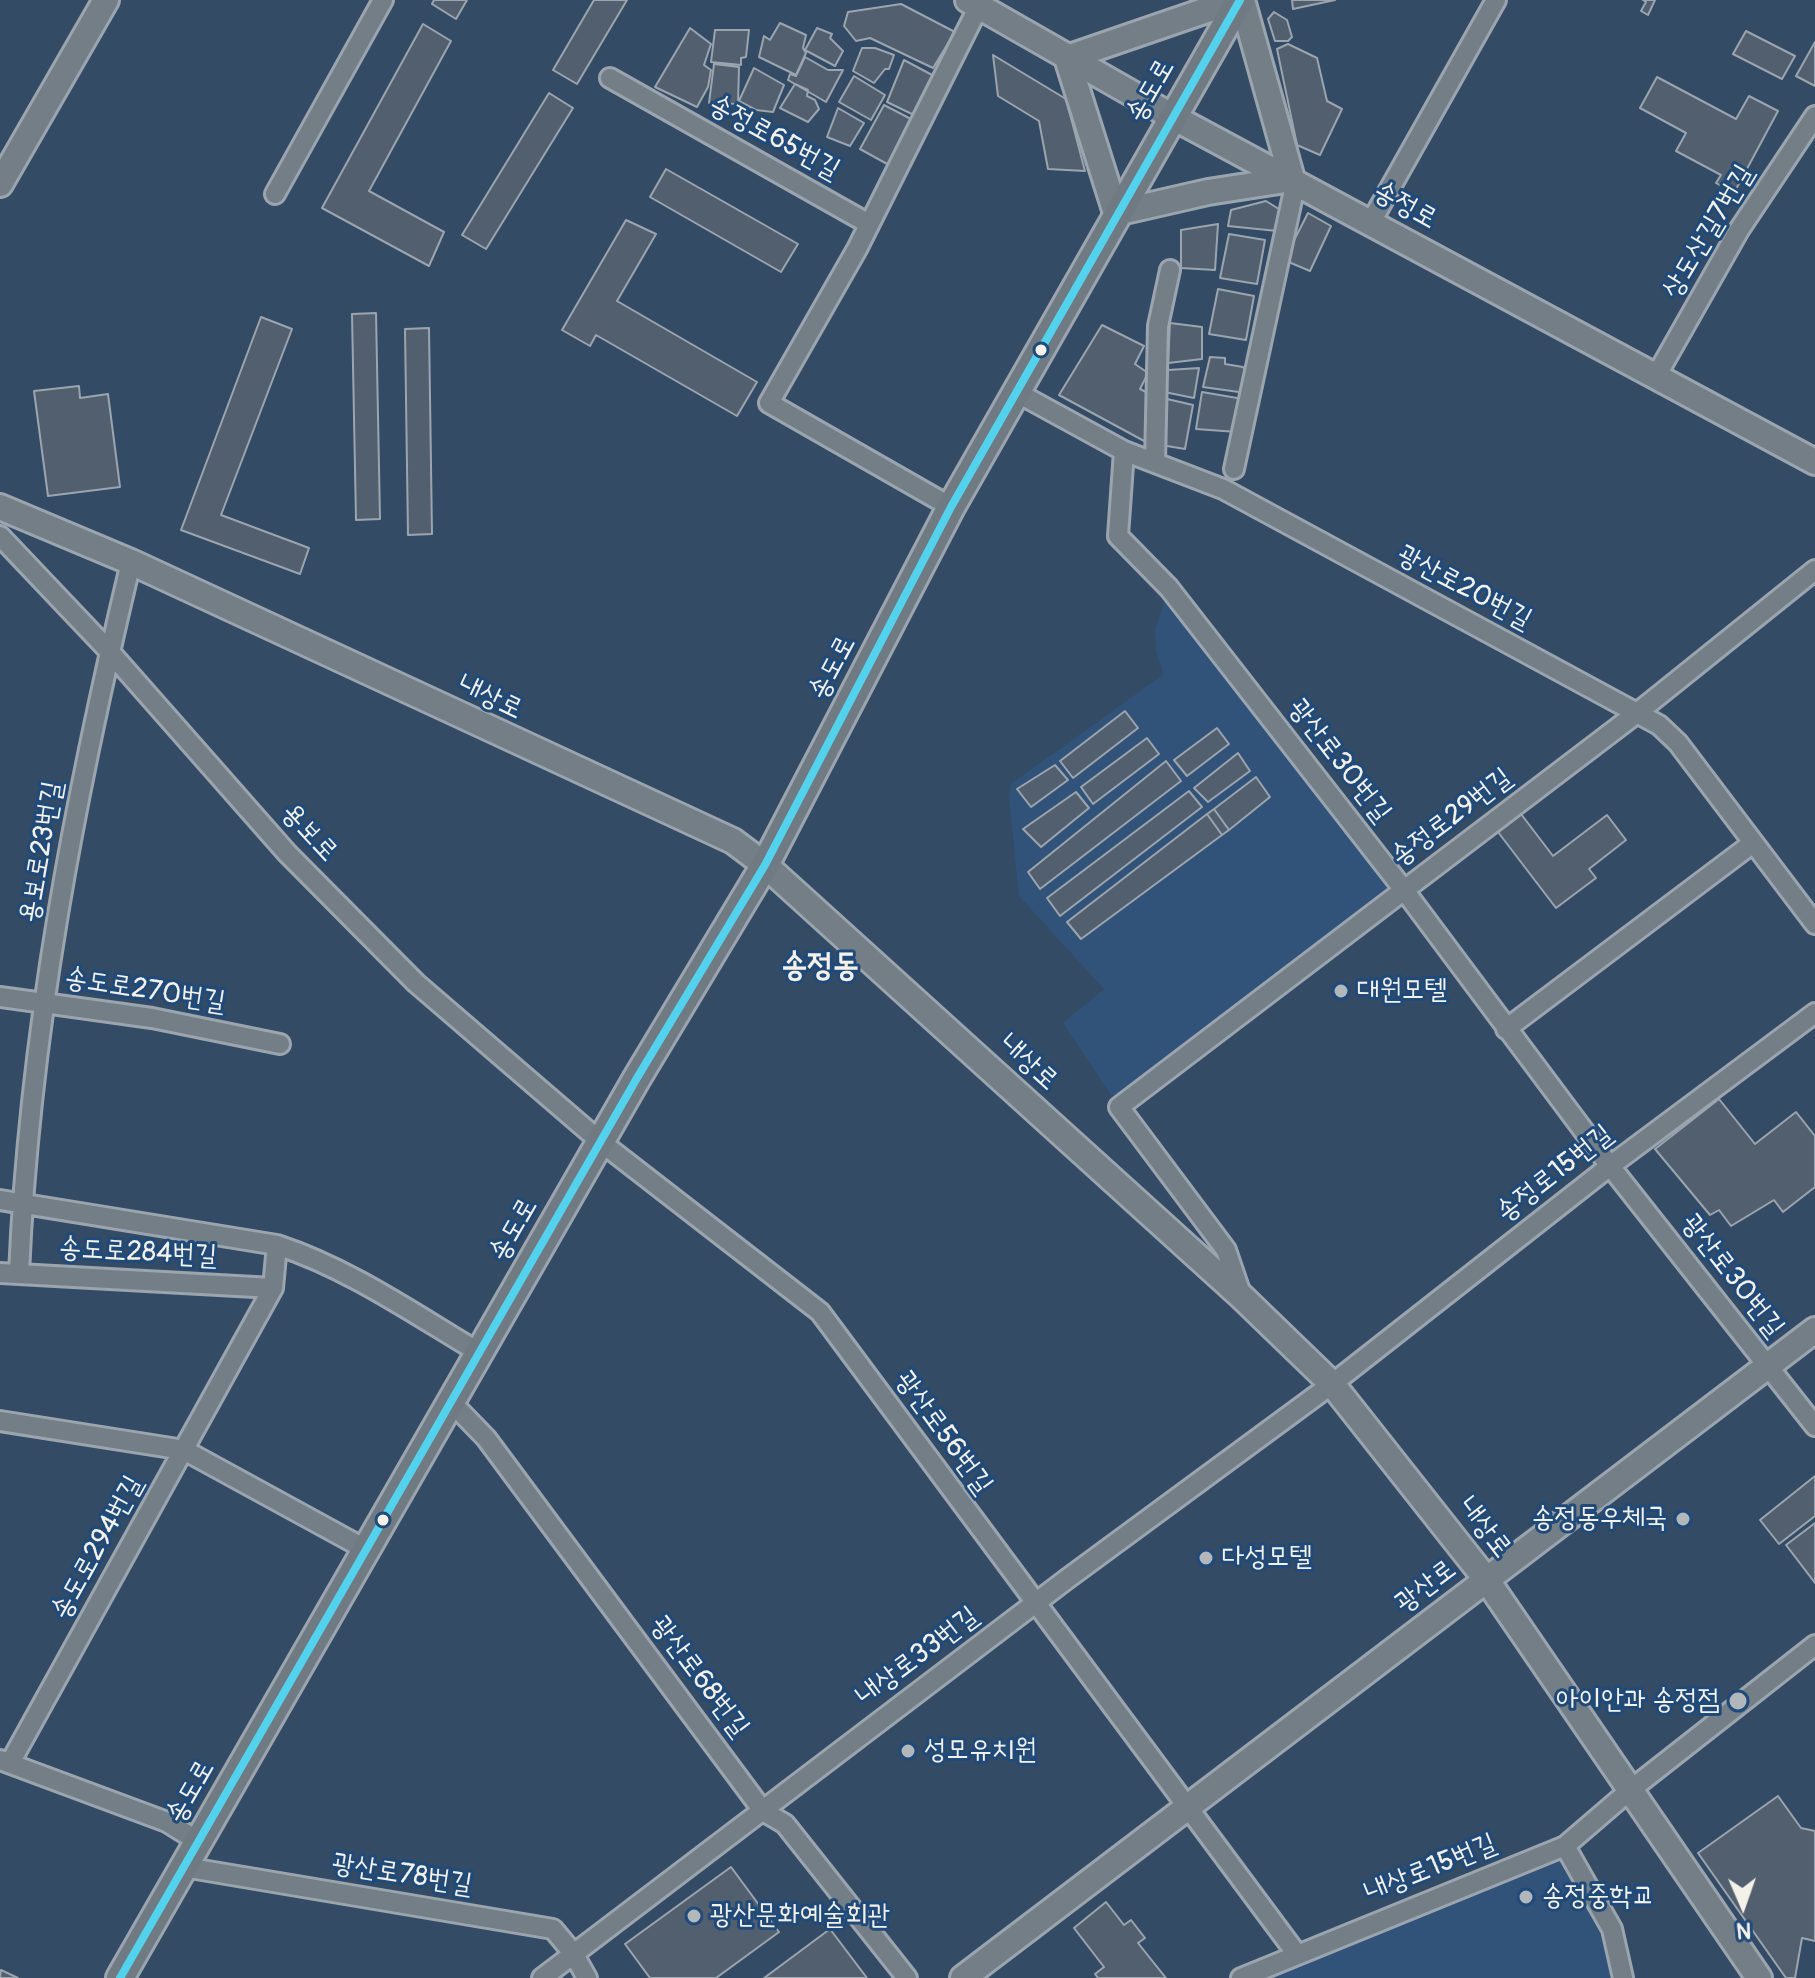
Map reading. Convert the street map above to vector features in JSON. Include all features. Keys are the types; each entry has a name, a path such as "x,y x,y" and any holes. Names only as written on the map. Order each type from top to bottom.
{"main road":[{"path":"0,184 106,0"},
{"path":"1239,0 1294,180 1208,192 1116,213 1067,58 1239,0"},
{"name":"송도로","path":"129,1971 184,1867 765,865 951,507 1239,0"},
{"name":"송정로","path":"974,3 1173,117 1815,462"},
{"name":"내상로","path":"0,507 131,562 733,841 765,865 1242,1297 1332,1384 1486,1579 1759,1978"},
{"name":"광산로","path":"963,1978 1815,1330"}],"street":[{"path":"275,194 383,0"},
{"path":"1371,222 1496,0"},
{"path":"951,507 769,403 869,224 974,3"},
{"name":"송정로65번길","path":"610,78 869,224"},
{"name":"상도산길7번길","path":"1655,378 1739,230 1815,116"},
{"path":"1234,469 1294,180"},
{"path":"1155,463 1158,326 1170,270"},
{"name":"광산로20번길","path":"1016,392 1124,451 1223,489 1659,725 1678,743 1815,924"},
{"name":"광산로30번길","path":"1124,451 1118,536 1169,588 1404,890 1610,1166 1815,1426"},
{"name":"용보로","path":"0,536 110,652 287,853 416,983 602,1143"},
{"name":"용보로23번길","path":"19,1274 22,1203 45,1003 78,801 131,562"},
{"name":"송정로29번길","path":"1242,1297 1226,1250 1119,1107 1637,713 1815,570"},
{"path":"1506,1029 1697,889 1753,843"},
{"name":"송도로270번길","path":"0,997 152,1018 280,1044"},
{"name":"송정로15번길","path":"1332,1384 1610,1166 1815,1013"},
{"name":"광산로56번길","path":"602,1143 820,1312 1034,1604 1189,1806"},
{"path":"0,1200 277,1245 313,1257 365,1284 480,1353"},
{"path":"273,1288 277,1245"},
{"name":"송도로284번길","path":"0,1273 273,1288"},
{"name":"송도로294번길","path":"5,1761 61,1672 273,1288"},
{"name":"내상로33번길","path":"542,1978 1034,1604 1332,1384"},
{"name":"광산로68번길","path":"452,1403 486,1438 763,1811 785,1824 907,1978"},
{"name":"송도로294번길","path":"0,1421 184,1450 367,1550"},
{"name":"내상로15번길","path":"1241,1978 1296,1953 1565,1846 1629,1791 1815,1645"},
{"path":"5,1761 167,1822 199,1842"},
{"path":"1189,1806 1296,1953"},
{"path":"1565,1846 1603,1910 1618,1946 1623,1978"},
{"name":"광산로78번길","path":"184,1867 553,1929 573,1953 587,1978"}],"shaded area":[{"path":"1169,588 1404,890 1119,1107 1063,1023 1104,989 1019,896 1009,797 1011,784 1164,674 1156,651 1155,630"},
{"name":"송정중학교","path":"1561,1859 1605,1934 1614,1978 1271,1978"}],"building":[{"path":"434,0 467,0 456,19 432,4"},
{"path":"594,0 627,0 577,84 553,70"},
{"path":"1292,0 1335,0 1293,9"},
{"path":"1643,0 1655,0 1648,15 1641,11 1646,2"},
{"path":"901,4 955,32 933,68 870,38 856,41 844,26 848,12"},
{"path":"1274,12 1287,20 1292,37 1288,41 1275,41 1268,19"},
{"path":"780,23 806,35 803,48 806,53 796,75 759,57 764,36 770,40"},
{"path":"423,24 451,41 369,191 444,232 429,266 322,208"},
{"path":"690,28 711,44 704,65 711,70 708,87 697,107 655,87"},
{"path":"817,28 832,34 830,38 843,51 835,66 805,50"},
{"path":"715,30 749,30 746,57 741,58 741,65 711,62"},
{"path":"1746,31 1795,56 1782,79 1733,54"},
{"path":"1815,42 1815,86 1796,76"},
{"path":"1288,44 1317,58 1327,101 1342,109 1320,155 1297,145 1277,49"},
{"path":"862,48 875,48 894,55 889,69 885,69 874,83 853,71"},
{"path":"993,55 1066,99 1085,171 1048,169 1039,121 998,96"},
{"path":"805,57 828,70 843,70 826,102 788,80 790,74 796,76"},
{"path":"904,60 934,76 916,116 887,102"},
{"path":"714,64 739,67 738,104 709,103"},
{"path":"754,68 784,85 773,112 756,110 739,101"},
{"path":"854,76 885,95 871,120 839,102"},
{"path":"1657,77 1736,119 1749,96 1778,111 1734,193 1716,183 1721,175 1676,151 1686,133 1640,108"},
{"path":"795,84 808,90 807,96 815,100 819,109 808,122 780,108"},
{"path":"549,93 573,108 486,249 462,235"},
{"path":"884,105 911,119 889,165 860,149"},
{"path":"838,108 864,123 850,146 827,137"},
{"path":"666,169 798,244 781,272 650,197"},
{"path":"1266,201 1282,211 1277,231 1228,226 1231,210"},
{"path":"1308,213 1331,226 1310,271 1284,260"},
{"path":"626,220 656,234 617,301 757,382 737,416 596,335 590,346 562,330"},
{"path":"1218,224 1215,270 1181,268 1181,230"},
{"path":"1229,234 1265,240 1257,284 1220,278"},
{"path":"1218,289 1254,296 1246,340 1209,334"},
{"path":"376,313 380,519 356,520 352,314"},
{"path":"261,317 292,329 221,515 309,548 300,574 181,530"},
{"path":"1170,323 1202,327 1202,359 1168,363"},
{"path":"1102,325 1144,346 1135,364 1148,373 1140,389 1152,395 1146,442 1059,395"},
{"path":"429,328 432,534 408,535 405,329"},
{"path":"1210,357 1225,358 1225,364 1243,367 1249,374 1246,393 1203,387"},
{"path":"1199,368 1194,398 1164,392 1168,370"},
{"path":"79,386 80,398 108,394 120,487 48,496 34,391"},
{"path":"1202,392 1243,399 1237,432 1196,429"},
{"path":"1167,399 1193,405 1185,449 1161,445"},
{"path":"1125,711 1138,728 1073,778 1060,761"},
{"path":"1217,728 1229,744 1187,776 1174,760"},
{"path":"1147,738 1159,754 1093,804 1081,787"},
{"path":"1238,753 1250,771 1208,802 1194,788"},
{"path":"1166,761 1181,781 1040,889 1028,872"},
{"path":"1055,765 1068,780 1031,807 1017,789"},
{"path":"1256,777 1270,797 1229,830 1214,809"},
{"path":"1189,791 1202,807 1060,916 1047,898"},
{"path":"1076,792 1089,808 1041,847 1023,829"},
{"path":"1214,809 1229,830 1222,835 1207,814"},
{"path":"1207,814 1222,835 1081,939 1067,922"},
{"path":"1521,814 1553,856 1607,815 1626,840 1589,869 1596,878 1556,908 1498,832"},
{"path":"1719,1099 1755,1144 1796,1112 1815,1136 1815,1187 1783,1212 1774,1200 1731,1226 1719,1210 1710,1215 1655,1149"},
{"path":"1815,1476 1815,1516 1779,1544 1760,1520"},
{"path":"1815,1523 1815,1583 1786,1545"},
{"path":"1778,1796 1801,1828 1815,1831 1815,1941 1802,1938 1795,1978 1786,1978 1698,1853"},
{"path":"731,1867 779,1932 716,1978 650,1978 625,1944"},
{"path":"1106,1902 1124,1925 1131,1920 1145,1938 1138,1943 1166,1978 1098,1978 1095,1974 1104,1967 1074,1928"},
{"path":"830,1929 867,1978 764,1978"},
{"path":"1,1970 18,1978 0,1978"}],"transit line":[{"path":"120,1978 637,1078 765,865 951,507 1240,0"}],"place":[{"name":"대원모텔","path":"1341,991"},
{"name":"송정동우체국","path":"1683,1519"},
{"name":"다성모텔","path":"1206,1558"},
{"name":"아이안과 송정점","path":"1738,1701"},
{"name":"성모유치원","path":"908,1751"},
{"name":"송정중학교","path":"1526,1897"},
{"name":"광산문화예술회관","path":"694,1916"}],"district":[{"name":"송정동","path":"820,967"}]}
